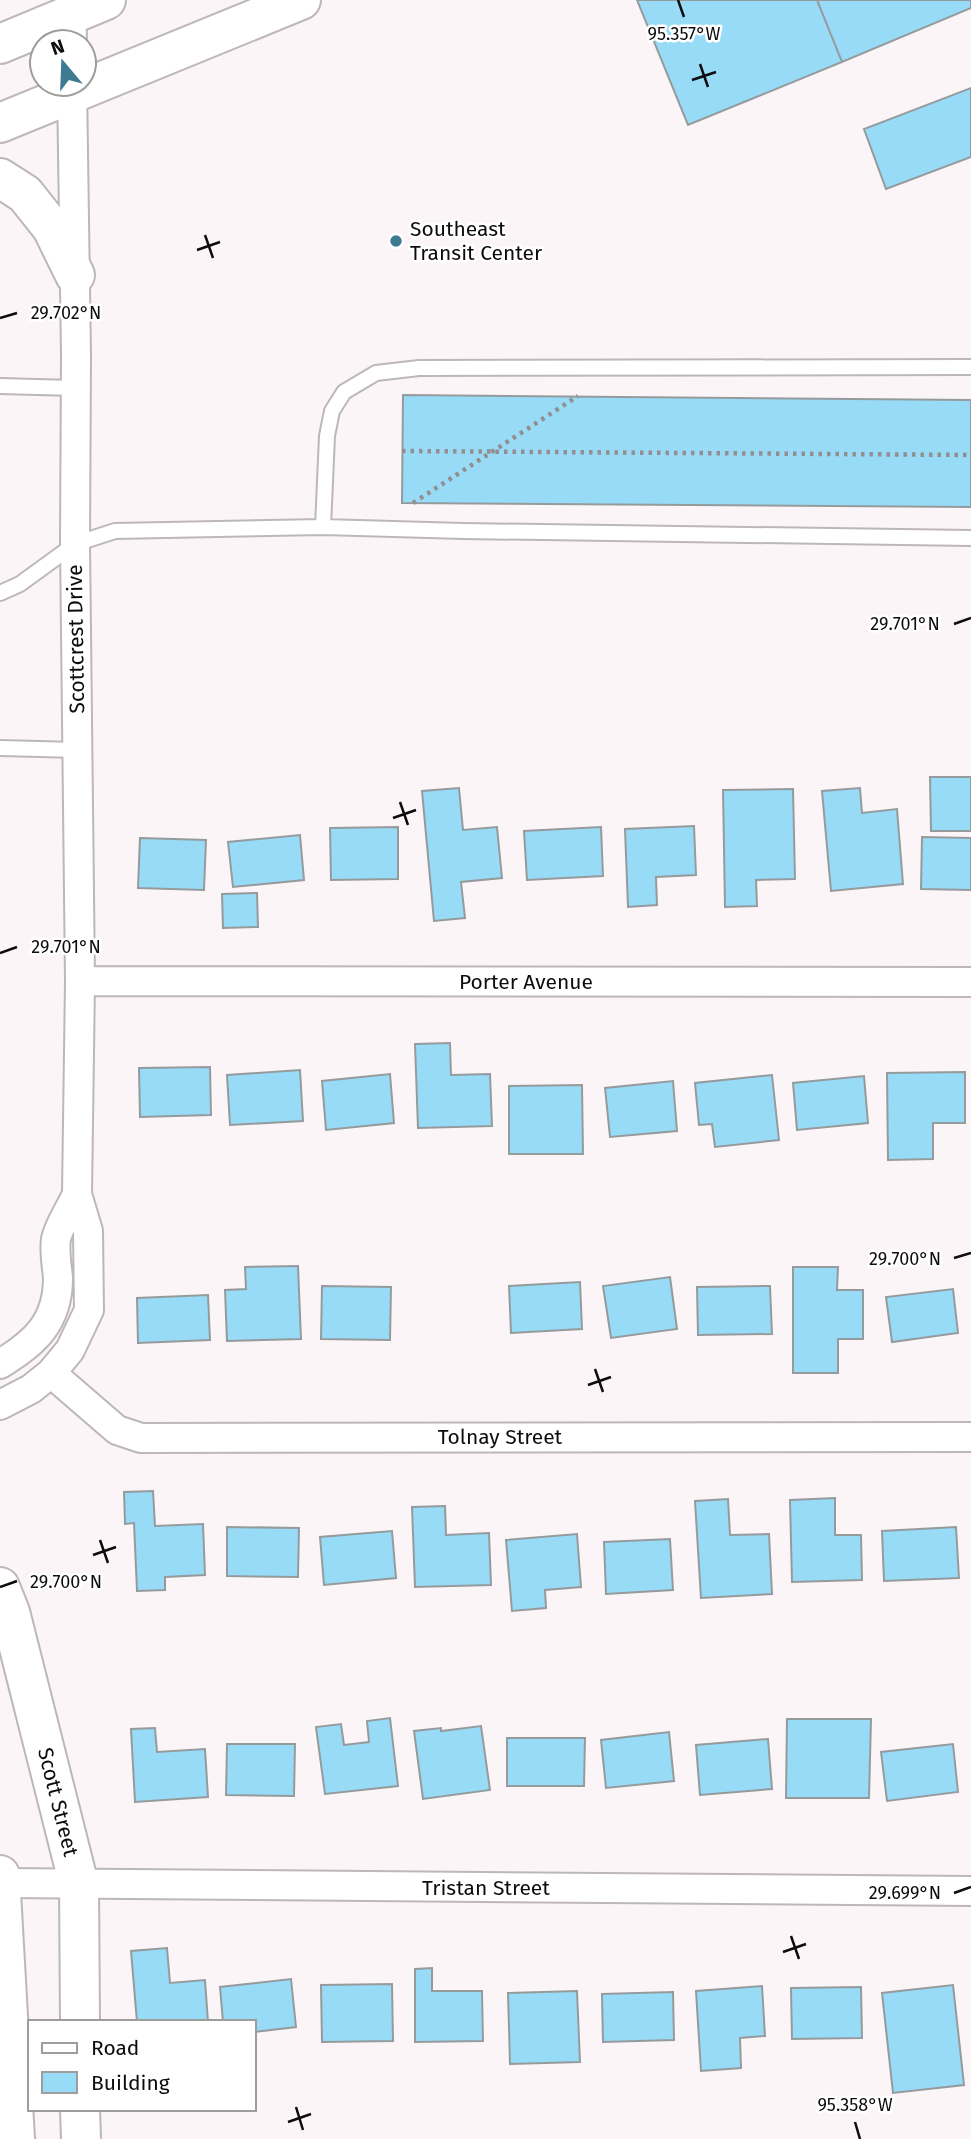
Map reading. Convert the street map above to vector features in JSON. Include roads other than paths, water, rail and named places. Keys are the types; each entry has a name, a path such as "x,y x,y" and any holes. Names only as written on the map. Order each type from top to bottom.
{"main road":[{"path":"98,79 301,0"},
{"path":"0,44 80,14"},
{"path":"0,123 53,98"},
{"path":"0,178 25,194 52,228 75,275"},
{"name":"Scott Street","path":"0,1587 10,1612 79,1868 80,2020"},
{"path":"1,1881 7,2092 15,2139"},
{"path":"80,2111 81,2139"}],"street":[{"name":"Scottcrest Drive","path":"0,1405 31,1389 51,1373 71,1350 89,1310 88,1231 77,1194 80,982 72,98"},
{"name":"Porter Avenue","path":"80,982 971,982"},
{"name":"Scottcrest Drive","path":"0,1364 40,1334 52,1315 58,1282 56,1238 77,1194"},
{"name":"Tolnay Street","path":"51,1373 117,1430 141,1438 971,1437"},
{"name":"Tristan Street","path":"1,1881 79,1868 971,1891"}],"lane":[{"path":"323,527 327,436 332,411 344,392 376,373 419,368 971,367"},
{"path":"0,386 75,388"},
{"path":"0,593 20,584 75,544 115,531 323,527 971,538"},
{"path":"0,748 78,750"}],"place":[{"name":"Southeast Transit Center","path":"396,241"}]}
